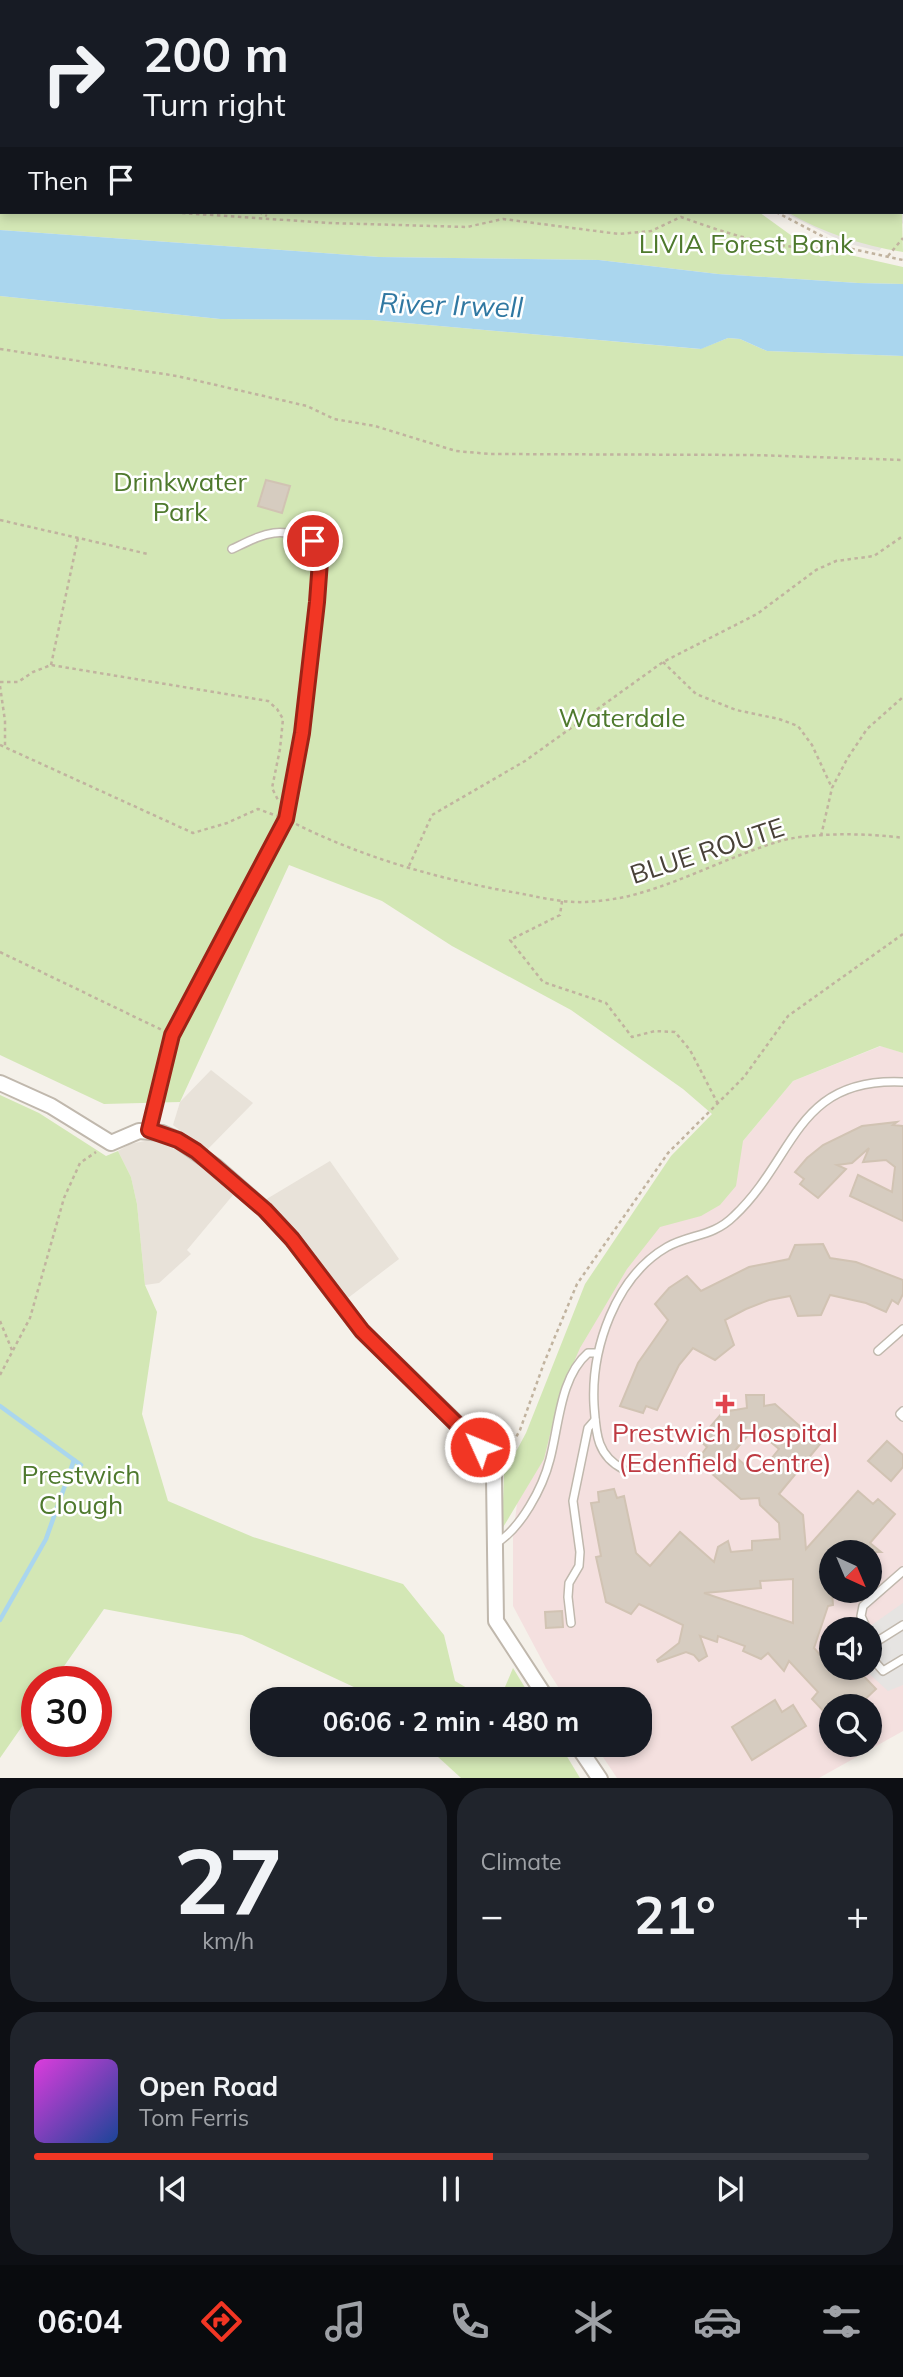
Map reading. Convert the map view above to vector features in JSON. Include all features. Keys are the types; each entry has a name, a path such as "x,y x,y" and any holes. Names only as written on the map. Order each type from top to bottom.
{"street":[{"path":"0,1083 51,1106 111,1143 131,1133 149,1130 178,1140 196,1151 265,1210 292,1239 362,1331 480,1447 494,1477 496,1621 539,1687"},
{"path":"585,1757 599,1778"}],"lane":[{"path":"149,1130 172,1035 286,819 302,733 320,561 313,541 300,535 277,531 232,549"},
{"path":"622,1469 603,1454 593,1390 597,1353 609,1318 619,1300 648,1262 665,1248 707,1234 735,1216 764,1179 797,1128 818,1106 852,1088 903,1082"},
{"path":"878,1351 903,1329"},
{"path":"495,1544 519,1523 530,1506 549,1462 563,1398 572,1376 582,1358 588,1353 597,1353"},
{"path":"903,1411 900,1414 903,1417"},
{"path":"571,1623 569,1583 579,1566 580,1552 573,1501 588,1428 596,1420"},
{"path":"861,1617 863,1606 903,1571"},
{"path":"882,1638 903,1625"},
{"path":"882,1670 903,1659"}],"path":[{"path":"209,214 330,223 467,226 503,219 619,234 650,231 681,217 729,234 817,251 843,247"},
{"path":"263,214 270,217"},
{"path":"780,214 843,247 903,260"},
{"path":"888,256 903,238"},
{"path":"0,349 177,376 307,406 334,419 375,426 456,451 490,454 753,455 903,460"},
{"path":"0,520 148,554"},
{"path":"409,866 432,815 525,761 663,662 757,614 816,570 836,561 874,556 903,536"},
{"path":"51,665 78,538"},
{"path":"663,662 696,694 736,710 798,726 812,744 831,788"},
{"path":"2,746 5,721 0,684 18,682 51,665 268,701 283,719 272,788 286,819"},
{"name":"BLUE ROUTE","path":"821,836 831,788 867,729 903,697"},
{"name":"BLUE ROUTE","path":"2,746 193,833 227,823 258,808 343,845 409,866 484,887 562,901 586,902 630,896 683,879 780,841 821,836 903,838"},
{"path":"562,901 560,915 510,940 543,982 606,1003 632,1037 655,1031 675,1032 690,1050 718,1105"},
{"path":"494,1477 520,1430 577,1284 668,1153 744,1077 788,1016 903,934"},
{"path":"0,952 172,1035"},
{"path":"0,1375 30,1318 64,1198 80,1163 111,1143"},
{"path":"0,1321 13,1351"}],"shaded area":[{"path":"787,214 903,214 903,223 879,251 845,243"},
{"name":"Prestwich Hospital (Edenfield Centre)","path":"881,1046 903,1053 903,1731 882,1743 882,1694 819,1694 819,1757 857,1757 819,1778 617,1778 603,1757 652,1757 652,1687 558,1687 513,1606 513,1537 519,1487 591,1294 743,1141 793,1081"},
{"path":"211,1070 253,1103 206,1151 173,1125 180,1102"},
{"path":"150,1140 172,1145 188,1155 233,1195 187,1250 191,1254 159,1283 145,1285 137,1204 131,1177 118,1151 130,1144"},
{"path":"330,1161 399,1259 344,1301 265,1200"},
{"path":"903,1603 903,1685 888,1691 876,1680 882,1680 882,1618"}],"green space":[{"name":"LIVIA Forest Bank","path":"0,214 762,214 821,257 841,253 903,267 903,284 718,274 599,260 379,257 0,230"},
{"path":"791,214 902,214 903,252 872,246 815,226"},
{"path":"0,296 220,319 372,320 700,349 728,338 740,339 767,351 903,356 903,1053 880,1046 793,1081 743,1141 736,1186 720,1205 701,1216 660,1227 627,1269 580,1348 560,1394 544,1459 502,1529 504,1474 526,1433 585,1284 671,1156 712,1114 683,1089 571,1010 452,946 382,901 289,865 180,1102 104,1104 0,1055"},
{"name":"Prestwich Clough","path":"0,1095 39,1113 106,1156 118,1151 131,1177 137,1204 145,1285 157,1312 142,1414 168,1501 253,1537 403,1584 444,1635 455,1681 465,1687 354,1687 242,1635 104,1609 64,1666 21,1666 21,1728 0,1758"},
{"name":"Prestwich Clough","path":"513,1668 525,1687 505,1687"},
{"path":"438,1757 567,1757 580,1778 461,1778"}],"water":[{"name":"River Irwell","path":"0,230 379,257 599,260 718,274 903,284 903,356 767,351 740,339 728,338 701,349 372,320 220,319 0,296"}],"building":[{"path":"266,480 290,486 282,513 258,506"},
{"path":"897,1122 893,1125 903,1126 903,1221 850,1196 858,1175 892,1192 895,1167 886,1160 863,1162 869,1148 852,1163 837,1165 846,1169 818,1198 800,1184 804,1179 795,1172 823,1145 862,1126"},
{"path":"823,1244 830,1258 856,1262 903,1280 903,1294 898,1304 892,1300 886,1312 866,1303 830,1295 821,1315 798,1316 790,1296 769,1300 725,1320 734,1345 715,1360 693,1348 679,1365 657,1410 646,1406 643,1413 620,1406 638,1363 668,1320 655,1304 669,1288 687,1276 701,1291 749,1267 789,1259 795,1245"},
{"path":"746,1395 764,1395 764,1406 775,1404 820,1444 779,1494 803,1515 806,1549 858,1491 873,1504 878,1499 895,1514 873,1540 819,1540 819,1603 833,1605 828,1606 824,1617 819,1617 819,1633 814,1648 819,1654 819,1680 867,1680 876,1689 871,1694 819,1694 819,1706 812,1699 818,1692 789,1661 784,1671 768,1653 761,1659 743,1651 745,1646 718,1636 717,1642 700,1636 707,1656 699,1661 686,1652 658,1662 657,1660 679,1643 683,1625 639,1604 631,1614 606,1602 596,1557 601,1556 591,1503 599,1502 598,1492 614,1489 617,1498 624,1496 636,1553 650,1566 680,1532 714,1562 718,1547 728,1541 731,1552 752,1550 752,1541 780,1539 779,1523 760,1505 759,1498 741,1499 703,1466 706,1459 701,1455 707,1447 699,1440 723,1412 747,1408","holes":["760,1433 779,1449 763,1469 751,1470 732,1454 749,1434","793,1579 793,1623 704,1593 761,1588 760,1581"]},
{"path":"887,1441 903,1455 903,1467 891,1481 868,1461"},
{"path":"562,1611 563,1627 546,1628 545,1612"},
{"path":"775,1700 782,1712 793,1705 806,1726 752,1760 732,1727"}],"waterway":[{"path":"0,1406 81,1465"},
{"path":"0,1620 46,1539 74,1460"}],"place":[{"name":"Prestwich Hospital (Edenfield Centre)","path":"725,1404"}],"route":[{"path":"313,541 320,561 317,602 302,733 286,819 172,1035 149,1130 178,1140 196,1151 265,1210 292,1239 362,1331 480,1447"}],"park label":[{"name":"Drinkwater Park","path":"180,497"},
{"name":"Waterdale","path":"622,718"}]}
